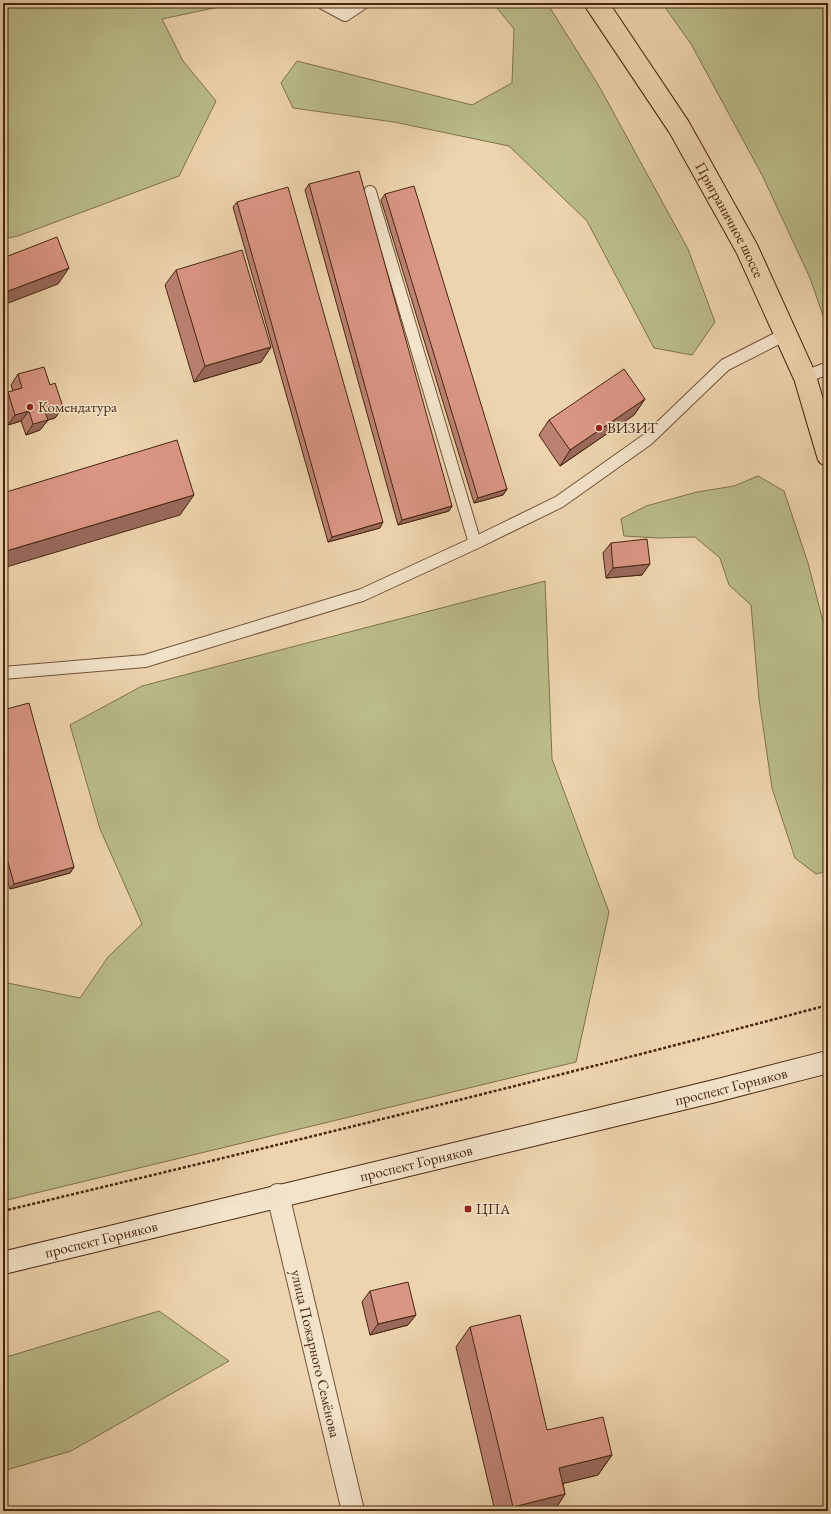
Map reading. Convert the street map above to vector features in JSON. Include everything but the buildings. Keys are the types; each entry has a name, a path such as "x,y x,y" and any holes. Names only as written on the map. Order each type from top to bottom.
{"main road":[{"name":"Приграничное шоссе","path":"596,3 679,127 747,249 805,377 828,455"},
{"name":"проспект Горняков","path":"3,1263 719,1090 828,1062"},
{"name":"улица Пожарного Семёнова","path":"278,1196 353,1511"}],"lane":[{"path":"323,3 345,15 363,3"},
{"path":"370,192 475,543"},
{"path":"3,672 145,661 362,595 475,543 559,502 648,439 725,365 786,334"},
{"path":"805,377 828,368"}],"path":[{"path":"3,1211 268,1148 604,1064 828,1005"}],"green space":[{"path":"3,3 237,3 162,19 183,61 216,101 179,176 18,236 3,239"},
{"path":"493,3 547,3 599,86 688,249 715,322 692,355 654,348 587,221 509,146 394,122 293,108 281,83 297,61 472,105 512,83 514,29"},
{"path":"662,3 828,3 828,330 810,278 762,175 691,44"},
{"path":"758,476 784,491 808,563 828,641 828,871 816,874 795,858 772,788 759,699 751,605 729,585 720,558 695,537 659,538 624,536 621,519 646,506 697,492 734,486"},
{"path":"545,581 552,759 609,912 576,1062 3,1201 3,982 80,998 108,957 142,924 100,829 70,725 142,686"},
{"path":"159,1311 229,1361 71,1451 3,1471 3,1358"}],"place":[{"name":"Комендатура","path":"30,407"},
{"name":"ВИЗИТ","path":"599,428"},
{"name":"ЦПА","path":"468,1209"}]}
